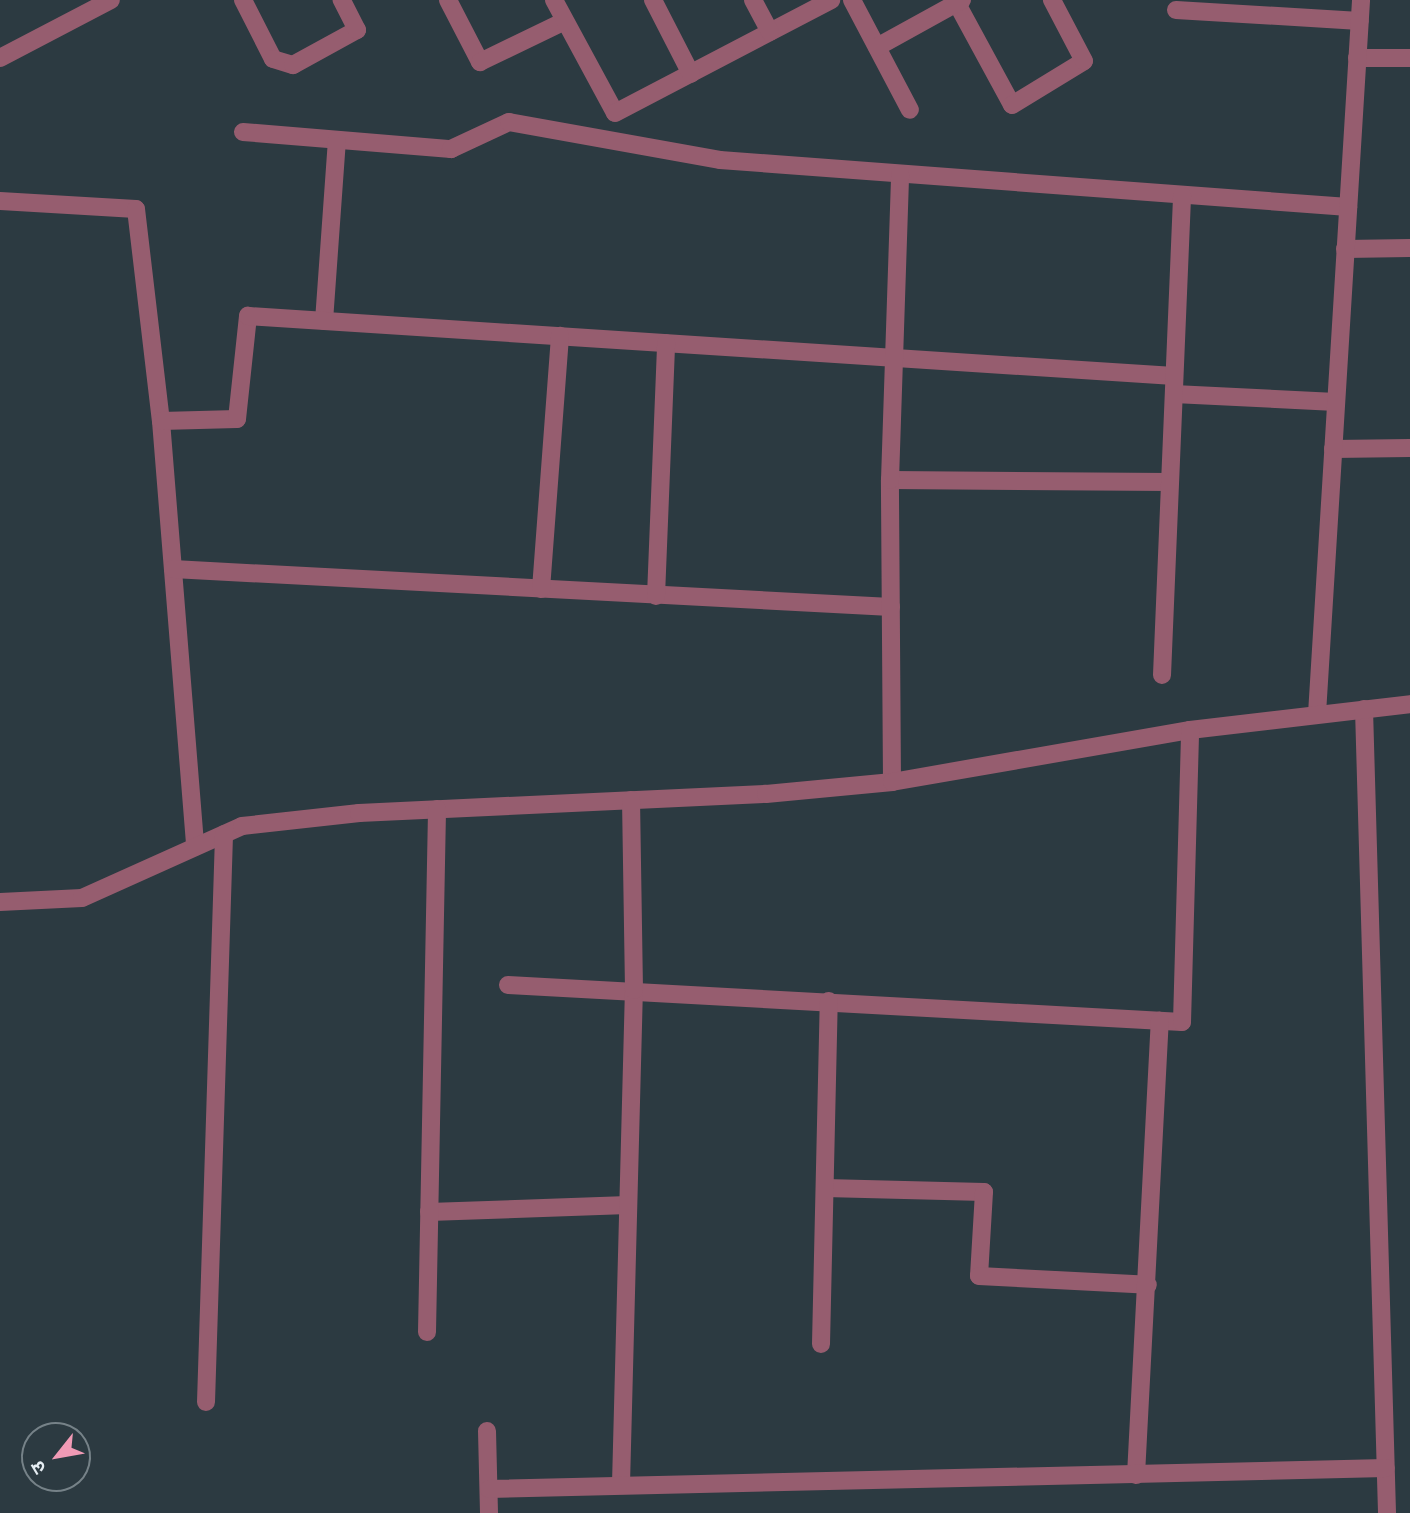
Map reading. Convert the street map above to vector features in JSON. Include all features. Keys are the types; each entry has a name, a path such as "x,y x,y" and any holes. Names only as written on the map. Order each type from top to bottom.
{"street":[{"path":"243,0 273,59 293,65 357,30 342,0"},
{"path":"447,0 480,62 565,21"},
{"path":"554,0 615,113 831,0"},
{"path":"653,0 691,74"},
{"path":"753,0 770,32"},
{"path":"852,0 910,110"},
{"path":"877,47 958,1 1012,105 1084,61 1052,0"},
{"path":"1317,713 1361,0"},
{"path":"0,58 105,1"},
{"path":"1176,10 1360,21"},
{"path":"1357,58 1410,58"},
{"path":"243,132 451,149 509,121 720,160 1348,207"},
{"path":"324,321 337,140"},
{"path":"892,782 890,480 900,174"},
{"path":"1163,675 1182,195"},
{"path":"0,201 136,209 161,421 195,847"},
{"path":"1345,249 1410,248"},
{"path":"161,421 237,419 248,316 892,358 1336,402"},
{"path":"541,589 560,336"},
{"path":"656,596 666,343"},
{"path":"1333,449 1410,448"},
{"path":"890,480 1170,482"},
{"path":"173,569 891,607"},
{"path":"0,902 82,898 242,826 437,809 631,800 892,782 1190,730 1410,704"},
{"path":"1364,709 1387,1513"},
{"path":"508,985 634,990 1182,1023 1190,730"},
{"path":"621,1484 634,990 631,800"},
{"path":"427,1332 437,809"},
{"path":"206,1402 224,834"},
{"path":"821,1344 829,1002"},
{"path":"1136,1475 1160,1021"},
{"path":"825,1188 984,1192 979,1276 1148,1285"},
{"path":"429,1212 628,1205"},
{"path":"487,1431 489,1513"},
{"path":"489,1489 1386,1468"}]}
